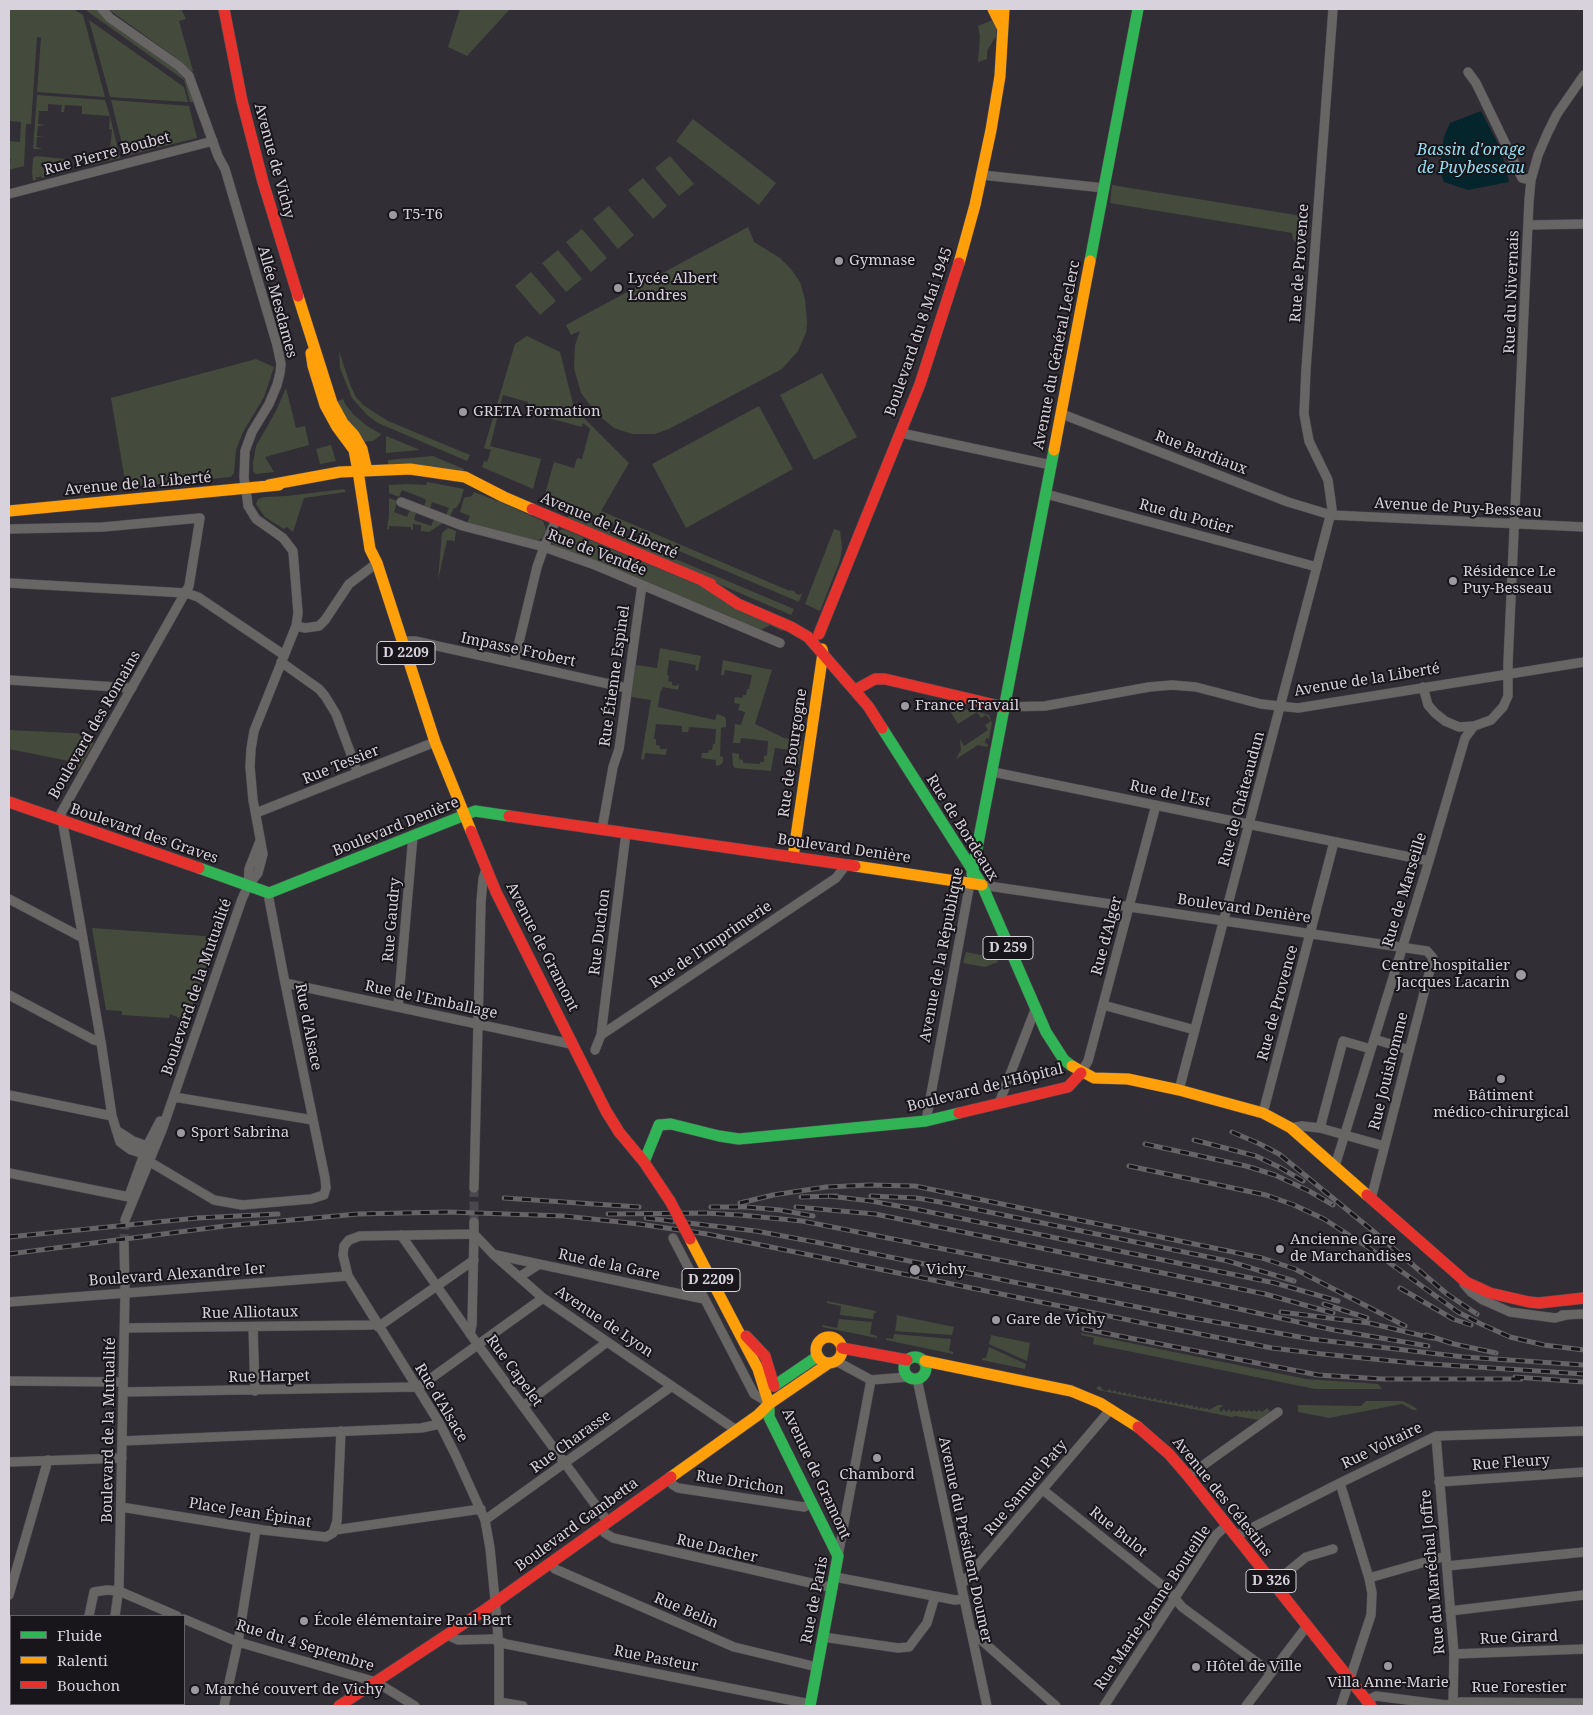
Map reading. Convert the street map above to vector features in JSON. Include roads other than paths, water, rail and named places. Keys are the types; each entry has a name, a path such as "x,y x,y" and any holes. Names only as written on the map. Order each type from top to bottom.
{"main road":[{"name":"Avenue de Vichy","path":"224,9 242,101 263,182 332,403 343,423 354,435 362,449 363,475 371,494 377,563"},
{"name":"Boulevard du 8 Mai 1945","path":"993,9 1002,27"},
{"name":"Boulevard du 8 Mai 1945","path":"814,636 901,433 934,345 958,267 982,175 991,130 1000,76 1004,9"},
{"name":"Avenue du Général Leclerc","path":"1004,707 1062,414 1138,9"},
{"name":"Avenue de la Liberté","path":"9,511 245,488 410,469 438,472 475,481 504,498 742,596 809,627 823,653 859,688"},
{"name":"Avenue de Gramont","path":"377,563 435,742 496,892 606,1111 619,1132 644,1162 670,1201 758,1369 769,1404 769,1417 838,1556"},
{"name":"Avenue de la Liberté","path":"814,636 859,688"},
{"name":"Rue de Bourgogne","path":"793,857 823,653"},
{"name":"Avenue de la Liberté","path":"859,688 875,679 885,678 1004,707"},
{"name":"Rue de Bordeaux","path":"859,688 868,706 973,870 976,884 1046,1032 1064,1060 1081,1073"},
{"name":"Avenue de la République","path":"973,870 1004,707"},
{"name":"Boulevard des Graves","path":"9,802 269,894"},
{"name":"Boulevard Denière","path":"269,894 475,811 976,884"},
{"name":"Boulevard de l'Hôpital","path":"644,1162 659,1126 672,1124 719,1136 739,1138 926,1121 1068,1087 1081,1073 1094,1078 1128,1079 1179,1090 1263,1113 1291,1128 1454,1274 1466,1282 1490,1293 1513,1300 1581,1298"},
{"name":"Boulevard de l'Hôpital","path":"1423,1245 1457,1269 1483,1282 1540,1300"},
{"name":"Avenue de Gramont","path":"732,1321 765,1356 774,1386"},
{"path":"837,1357 836,1339 824,1339 821,1341 817,1348 818,1356 822,1361 837,1357 914,1369"},
{"path":"769,1404 774,1386 818,1356"},
{"name":"Boulevard Gambetta","path":"339,1706 495,1602 837,1357"},
{"name":"Avenue des Célestins","path":"914,1369 942,1364 1071,1391 1111,1409 1135,1424 1170,1454 1368,1703"},
{"name":"Rue de Paris","path":"810,1705 838,1556"}],"street":[{"name":"Allée Mesdames","path":"102,9 110,18 184,71 192,82 225,169 281,364 277,385 269,404 252,432 245,451 244,478 248,506 256,519 283,538 292,551 298,605 296,626 254,731 250,767 261,839 249,869 248,886"},
{"name":"Rue de Provence","path":"1331,514 1328,480 1309,440 1304,414 1305,375 1333,9"},
{"path":"1468,72 1476,83 1522,178 1532,180"},
{"name":"Rue du Nivernais","path":"1474,726 1491,720 1504,707 1510,682 1508,674 1528,225 1532,180 1538,155 1551,126 1584,75"},
{"name":"Rue Pierre Boubet","path":"9,194 213,141"},
{"path":"982,175 1104,188"},
{"path":"1528,225 1584,224"},
{"name":"Rue Bardiaux","path":"1062,414 1288,502 1331,514"},
{"path":"901,433 1051,465"},
{"name":"Rue du Potier","path":"1046,494 1318,567"},
{"name":"Rue de Vendée","path":"400,502 463,526 544,547 595,565 780,643"},
{"name":"Avenue de Puy-Besseau","path":"1331,514 1584,527"},
{"name":"Rue de Châteaudun","path":"1179,1090 1331,514"},
{"name":"Boulevard des Romains","path":"9,529 103,527 200,518 189,586 186,593 61,813 112,1116 116,1130 133,1141 147,1154 214,1200 242,1204 311,1199 324,1195"},
{"path":"514,663 537,567 556,520"},
{"path":"296,626 305,628 319,626 349,584 377,563"},
{"path":"9,583 177,591 198,597 283,659 325,696 336,714 358,773"},
{"name":"Rue Étienne Espinel","path":"602,829 613,767 619,749 642,584"},
{"name":"Impasse Frobert","path":"402,641 415,641 627,688"},
{"name":"Avenue de la Liberté","path":"1004,707 1045,706 1149,687 1172,685 1196,687 1261,704 1298,708 1584,662"},
{"path":"9,680 132,688"},
{"path":"1423,687 1428,705 1445,721 1459,727 1474,726"},
{"name":"Rue de Marseille","path":"1335,1166 1429,861 1464,738 1474,726"},
{"path":"1459,727 1464,738"},
{"name":"Rue Tessier","path":"256,813 435,742"},
{"name":"Rue de l'Est","path":"993,772 1429,861"},
{"name":"Rue d'Alger","path":"1081,1073 1088,1060 1156,805"},
{"name":"Rue Duchon","path":"601,1036 626,832"},
{"name":"Rue Gaudry","path":"398,1007 414,836"},
{"name":"Rue de Provence","path":"1263,1113 1334,842"},
{"name":"Rue de l'Imprimerie","path":"601,1036 836,878 846,865"},
{"path":"474,1188 481,902 486,868"},
{"name":"Boulevard Denière","path":"976,884 1427,951"},
{"name":"Avenue de la République","path":"926,1121 976,884"},
{"name":"Boulevard de la Mutualité","path":"9,1173 132,1197 147,1154 174,1097 242,898 248,886"},
{"path":"481,902 496,892"},
{"name":"Rue d'Alsace","path":"269,894 312,1120 326,1178 324,1195"},
{"path":"9,899 83,938"},
{"name":"Rue Jouishomme","path":"1372,1199 1432,958 1427,951"},
{"name":"Rue de l'Emballage","path":"285,983 571,1044"},
{"path":"9,995 101,1042"},
{"path":"1103,1005 1195,1030"},
{"path":"999,1103 1035,1010"},
{"path":"595,1050 601,1036"},
{"path":"1374,1039 1409,1050"},
{"path":"1320,1128 1343,1042 1371,1049"},
{"path":"9,1095 112,1116"},
{"path":"174,1097 312,1120"},
{"name":"Boulevard de la Mutualité","path":"147,1154 174,1097"},
{"path":"1291,1128 1302,1126 1320,1128 1384,1146"},
{"path":"470,1334 472,1325 474,1222"},
{"path":"400,1235 474,1234"},
{"name":"Avenue de Lyon","path":"474,1234 494,1255 544,1298 736,1430"},
{"name":"Rue d'Alsace","path":"400,1235 360,1236 349,1240 344,1246 343,1255 348,1276 440,1424 485,1520 490,1548 498,1640 499,1704"},
{"name":"Rue Capelet","path":"400,1235 564,1463 604,1524"},
{"name":"Avenue de Gramont","path":"673,1238 754,1394 769,1404"},
{"name":"Boulevard de la Mutualité","path":"115,1615 119,1591 124,1392 124,1243"},
{"name":"Rue de la Gare","path":"494,1255 704,1299"},
{"path":"377,1325 474,1260"},
{"name":"Rue de la Gare","path":"519,1277 538,1265"},
{"path":"1454,1274 1471,1292 1483,1300 1510,1312 1555,1318 1568,1315"},
{"name":"Boulevard Alexandre Ier","path":"9,1302 348,1276"},
{"path":"416,1387 423,1384 544,1298"},
{"path":"1540,1300 1540,1311 1555,1315 1584,1314"},
{"name":"Rue Alliotaux","path":"125,1328 377,1325"},
{"path":"253,1327 254,1391"},
{"path":"522,1406 608,1342"},
{"path":"837,1357 872,1380 914,1369"},
{"name":"Avenue du Président Doumer","path":"914,1369 987,1706"},
{"name":"Rue de Paris","path":"838,1556 872,1380"},
{"path":"9,1381 123,1382"},
{"name":"Rue Charasse","path":"485,1520 672,1386"},
{"name":"Rue Harpet","path":"124,1392 416,1387"},
{"name":"Rue Samuel Paty","path":"961,1585 1111,1409"},
{"path":"1188,1476 1278,1412"},
{"path":"122,1441 420,1428 440,1424"},
{"name":"Rue Voltaire","path":"1236,1536 1340,1482 1436,1436 1584,1431"},
{"path":"335,1530 341,1432"},
{"name":"Rue du Maréchal Joffre","path":"1436,1436 1454,1654 1453,1704"},
{"path":"9,1462 122,1458"},
{"path":"9,1595 48,1460"},
{"name":"Rue Fleury","path":"1440,1482 1584,1472"},
{"name":"Rue Drichon","path":"668,1478 672,1485 678,1488 804,1507 812,1503"},
{"path":"1340,1482 1372,1593 1371,1615 1341,1706"},
{"name":"Rue Bulot","path":"1042,1490 1169,1591 1182,1607 1270,1672"},
{"name":"Place Jean Épinat","path":"121,1507 321,1538 330,1535 335,1530 481,1509"},
{"name":"Rue Dacher","path":"604,1524 605,1533 613,1538 834,1583 955,1600 964,1599"},
{"name":"Rue Marie-Jeanne Bouteille","path":"1104,1706 1216,1534 1227,1525"},
{"path":"224,1706 238,1642 256,1528"},
{"path":"1273,1584 1306,1557 1333,1549"},
{"path":"1447,1566 1584,1552"},
{"path":"1369,1578 1446,1556"},
{"name":"Rue Belin","path":"550,1563 555,1569 734,1646 817,1667"},
{"path":"89,1615 94,1592 106,1590 119,1591 175,1615"},
{"path":"823,1637 898,1648 909,1647 927,1623 935,1596"},
{"path":"1450,1611 1584,1596"},
{"name":"Rue du 4 Septembre","path":"185,1619 238,1642 376,1682 416,1706"},
{"path":"1246,1706 1270,1672 1307,1626"},
{"path":"971,1631 1056,1706"},
{"name":"Rue Pasteur","path":"447,1635 458,1640 493,1639 506,1644 810,1705"},
{"name":"Rue Girard","path":"1454,1654 1584,1649"},
{"name":"Rue Forestier","path":"1368,1703 1376,1696 1446,1705 1584,1703"},
{"path":"499,1704 523,1706"}],"water":[{"name":"Bassin d'orage de Puybesseau","path":"1481,111 1501,150 1509,182 1468,190 1444,182 1440,171 1444,137 1450,123"}],"tunnel":[{"path":"474,1188 474,1222"},
{"path":"124,1243 125,1220"}],"railway":[{"path":"1232,1132 1279,1154 1447,1294 1477,1314"},
{"path":"1194,1140 1256,1156 1303,1181"},
{"path":"1145,1144 1246,1166 1275,1175 1333,1205"},
{"path":"1129,1166 1266,1195 1294,1205 1324,1219 1369,1248 1458,1312 1481,1324 1510,1337 1544,1345 1584,1350"},
{"path":"740,1203 773,1195 826,1187 869,1185 915,1186 1262,1258 1295,1269 1405,1326"},
{"path":"829,1196 920,1210 1275,1283 1338,1301"},
{"path":"801,1197 836,1196"},
{"path":"871,1196 917,1198 940,1202 1228,1261 1294,1281"},
{"path":"504,1198 639,1207"},
{"path":"711,1207 746,1207 780,1210 813,1216"},
{"path":"796,1207 875,1214 1265,1294 1333,1313"},
{"path":"9,1254 225,1226 358,1214 448,1212 564,1216 707,1234 1272,1348 1414,1363 1584,1374"},
{"path":"608,1214 705,1213 802,1221 1176,1295 1334,1330 1428,1346"},
{"path":"9,1237 197,1218 278,1214"},
{"path":"646,1218 756,1231 1182,1316 1311,1339 1464,1357 1584,1365"},
{"path":"1400,1288 1453,1319 1471,1325"},
{"path":"1324,1304 1367,1318"},
{"path":"1281,1312 1369,1323 1432,1338"},
{"path":"1084,1329 1318,1375 1382,1379 1521,1379"},
{"path":"1426,1335 1454,1344 1496,1353"},
{"path":"1515,1377 1584,1382"}],"place":[{"name":"T5-T6","path":"393,215"},
{"name":"Gymnase","path":"839,261"},
{"name":"Lycée Albert Londres","path":"618,288"},
{"name":"GRETA Formation","path":"463,412"},
{"name":"Résidence Le Puy-Besseau","path":"1453,581"},
{"name":"France Travail","path":"905,706"},
{"name":"Centre hospitalier Jacques Lacarin","path":"1521,975"},
{"name":"Bâtiment médico-chirurgical","path":"1501,1079"},
{"name":"Sport Sabrina","path":"181,1133"},
{"name":"Ancienne Gare de Marchandises","path":"1280,1249"},
{"name":"Vichy","path":"915,1270"},
{"name":"Gare de Vichy","path":"996,1320"},
{"name":"Chambord","path":"877,1458"},
{"name":"École élémentaire Paul Bert","path":"304,1621"},
{"name":"Villa Anne-Marie","path":"1388,1666"},
{"name":"Hôtel de Ville","path":"1196,1667"},
{"name":"Marché couvert de Vichy","path":"195,1690"}]}
